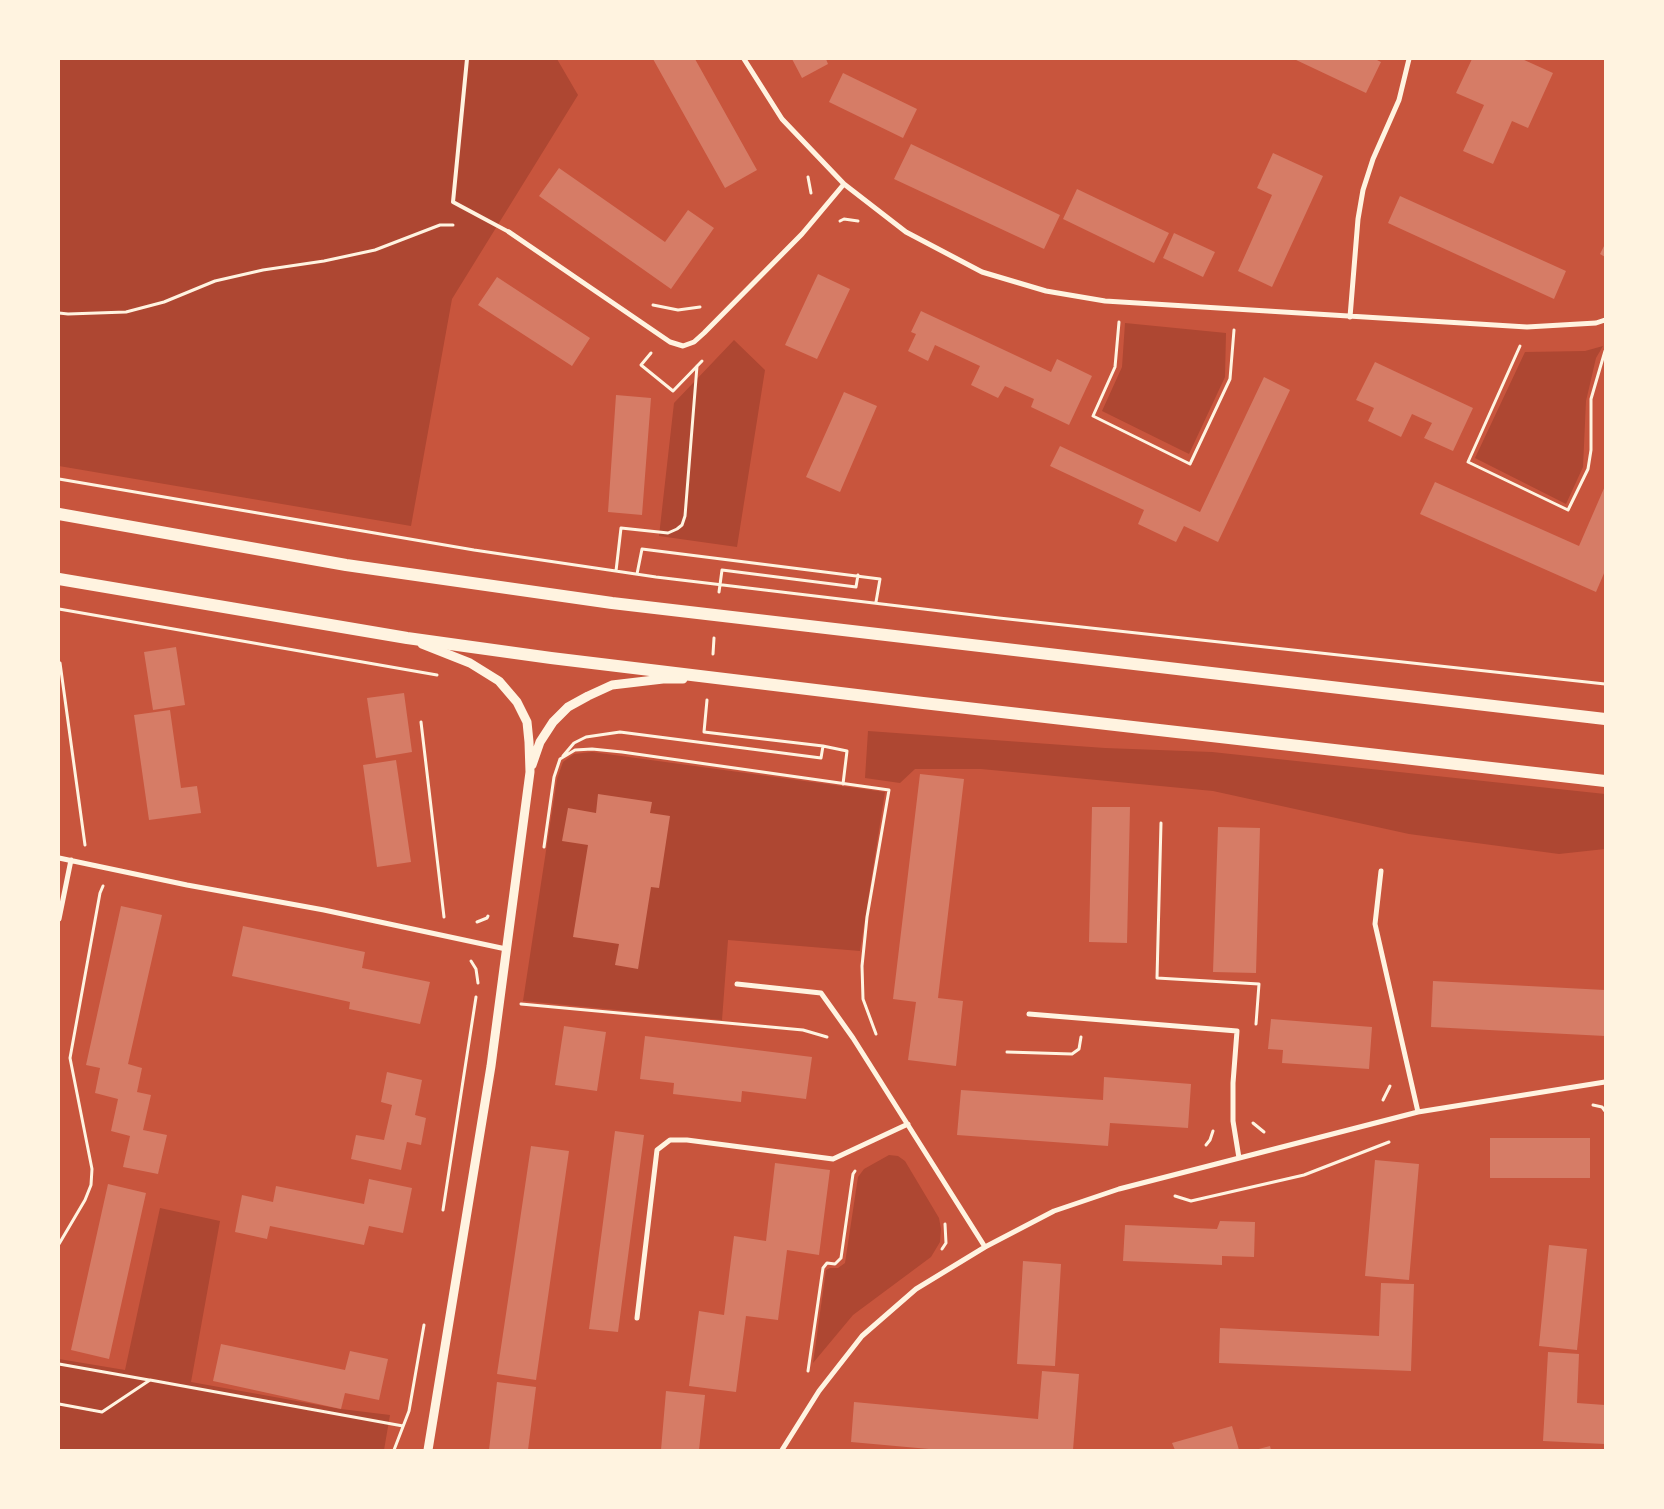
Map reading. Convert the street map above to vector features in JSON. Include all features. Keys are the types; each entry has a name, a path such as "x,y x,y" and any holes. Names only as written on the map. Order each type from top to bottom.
{"main road":[{"path":"59,514 346,565 612,603 1605,719"},
{"path":"59,579 407,638 724,680 1605,782"}],"street":[{"path":"744,59 782,118 844,184 906,232 982,272 1046,291 1105,302 1527,327 1596,323 1605,320"},
{"path":"1350,317 1358,219 1363,190 1399,100 1409,59"},
{"path":"509,232 670,342 683,346 694,342 712,326 802,234 844,184"},
{"path":"407,638 470,663 499,681 517,702 527,722 530,772"},
{"path":"428,1450 491,1066 530,772 540,742 553,722 568,708 612,685 663,679 724,680"},
{"path":"59,858 186,885 333,912 506,949"},
{"path":"59,918 71,860"},
{"path":"1382,871 1375,924 1418,1112"},
{"path":"737,984 821,993 853,1038 985,1247"},
{"path":"1029,1014 1237,1031 1233,1083 1233,1121 1239,1158"},
{"path":"782,1450 819,1391 862,1336 916,1289 985,1247 1054,1212 1119,1188 1418,1112 1605,1082"},
{"path":"637,1318 657,1150 670,1140 687,1140 833,1159 908,1124"}],"lane":[{"path":"467,59 453,202 509,232"}],"path":[{"path":"806,174 810,180 811,192 809,198"},
{"path":"838,222 844,219 865,224"},
{"path":"59,313 126,312 164,302 215,281 263,270 324,261 374,250 440,225 460,226"},
{"path":"645,302 663,308 678,310 708,306"},
{"path":"1126,320 1119,319 1115,367 1093,416 1190,464 1230,379 1236,330 1225,329"},
{"path":"1511,346 1520,346 1468,462 1568,510 1588,469 1591,450 1591,399 1605,351"},
{"path":"654,349 641,366 673,391 704,359"},
{"path":"616,572 621,528 668,533 682,525 685,516 697,366"},
{"path":"59,479 474,550 637,575 999,618 1605,684"},
{"path":"637,575 642,549 880,579 876,602"},
{"path":"719,598 722,570 856,587 858,576"},
{"path":"59,609 443,676"},
{"path":"712,656 714,637"},
{"path":"60,663 86,846 77,844"},
{"path":"708,694 704,732 823,746 847,751 842,784"},
{"path":"421,722 445,920 435,918"},
{"path":"544,851 554,777 560,759 574,743 586,736 620,732 821,758 823,746"},
{"path":"560,759 575,750 592,749 889,790 867,917 862,966 863,999 877,1035"},
{"path":"59,1244 92,1185 92,1169 70,1058 100,893 102,886 107,884"},
{"path":"474,923 487,918 490,910"},
{"path":"443,1211 478,981 476,969 472,962 464,956"},
{"path":"518,1004 803,1030 825,1036 830,1040"},
{"path":"1007,1052 1072,1054 1079,1049 1081,1031"},
{"path":"1587,1103 1602,1107 1605,1111"},
{"path":"1202,1148 1210,1140 1213,1126"},
{"path":"1168,1196 1176,1196 1190,1201 1304,1175 1393,1140"},
{"path":"807,1380 823,1268 828,1263 835,1264 841,1258 853,1174 857,1168"},
{"path":"941,1250 946,1243 945,1223"},
{"path":"394,1450 409,1411 426,1316"},
{"path":"59,1364 403,1426"},
{"path":"59,1404 102,1412 150,1380"}],"shaded area":[{"path":"59,59 557,59 578,95 452,299 411,526 59,466"},
{"path":"1125,323 1226,333 1225,377 1189,454 1102,411 1122,367"},
{"path":"734,340 765,370 737,547 659,536 674,403"},
{"path":"1603,346 1596,358 1586,401 1583,467 1566,504 1475,458 1525,352 1585,351"},
{"path":"868,731 1105,748 1212,752 1605,794 1605,849 1559,854 1409,834 1213,791 981,769 915,769 900,783 865,778"},
{"path":"592,752 885,792 860,951 728,940 722,1020 523,1001 557,779 563,762 574,754"},
{"path":"889,1155 898,1156 905,1161 939,1218 941,1229 940,1242 931,1257 853,1315 813,1363 826,1270 838,1268 845,1263 858,1177 864,1169"},
{"path":"160,1208 220,1221 191,1382 341,1409 390,1415 384,1450 59,1450 59,1359 125,1370"}],"building":[{"path":"653,59 695,59 757,170 725,188"},
{"path":"792,59 826,59 828,64 802,78"},
{"path":"1294,59 1375,59 1381,62 1366,93"},
{"path":"1472,59 1522,59 1553,73 1528,128 1512,121 1493,164 1463,151 1484,105 1456,93"},
{"path":"843,73 917,109 903,138 829,102"},
{"path":"911,144 1060,215 1044,249 894,179"},
{"path":"1273,153 1323,176 1272,287 1238,271 1272,195 1257,188"},
{"path":"559,168 665,242 688,210 714,228 671,289 539,196"},
{"path":"1077,189 1169,233 1154,263 1063,219"},
{"path":"1400,196 1566,271 1554,299 1388,223"},
{"path":"1174,233 1215,252 1203,277 1163,258"},
{"path":"1605,244 1605,257 1600,254"},
{"path":"818,274 850,289 817,359 785,345"},
{"path":"497,277 590,338 572,366 478,305"},
{"path":"921,311 1051,372 1057,359 1092,376 1069,425 1031,407 1034,399 1005,386 998,398 971,385 980,366 935,345 928,361 908,351 916,334 911,332"},
{"path":"1375,362 1473,408 1453,451 1424,438 1432,423 1412,414 1401,437 1368,421 1374,408 1356,400"},
{"path":"1264,377 1290,390 1218,542 1184,526 1176,542 1138,524 1144,510 1050,466 1060,446 1200,512"},
{"path":"844,392 877,406 840,492 806,477"},
{"path":"616,395 651,398 642,515 608,512"},
{"path":"1435,482 1579,546 1605,486 1605,571 1596,592 1420,514"},
{"path":"176,647 185,705 153,710 144,652"},
{"path":"404,693 412,752 376,758 367,698"},
{"path":"170,710 181,788 197,786 201,813 149,820 134,715"},
{"path":"396,760 411,862 377,867 363,765"},
{"path":"920,774 964,779 938,998 963,1001 956,1066 908,1060 916,1002 893,999"},
{"path":"598,794 652,802 650,813 670,816 659,888 651,887 638,969 615,965 619,944 573,937 588,845 562,841 568,808 596,813"},
{"path":"1092,807 1130,807 1127,943 1089,942"},
{"path":"1218,827 1260,828 1256,973 1213,972"},
{"path":"121,906 162,915 128,1064 142,1068 137,1092 151,1095 143,1130 167,1135 158,1174 123,1167 130,1136 111,1131 118,1099 95,1093 100,1068 86,1065"},
{"path":"243,926 365,952 362,968 430,982 420,1024 349,1009 350,1002 232,976"},
{"path":"1433,981 1605,990 1605,1036 1431,1027"},
{"path":"1271,1019 1372,1027 1369,1069 1282,1063 1283,1050 1268,1049"},
{"path":"564,1026 606,1032 597,1091 555,1085"},
{"path":"645,1036 812,1057 806,1099 742,1091 741,1102 673,1094 674,1083 640,1079"},
{"path":"387,1072 422,1080 415,1115 426,1118 421,1145 407,1142 401,1170 351,1159 356,1135 384,1140 392,1105 381,1102"},
{"path":"1104,1077 1191,1084 1188,1128 1110,1123 1108,1146 957,1135 961,1090 1103,1100"},
{"path":"615,1131 644,1135 618,1332 589,1329"},
{"path":"1490,1138 1590,1138 1590,1178 1490,1178"},
{"path":"531,1146 569,1151 536,1380 497,1374"},
{"path":"1375,1160 1419,1164 1409,1280 1365,1276"},
{"path":"775,1163 830,1170 819,1255 787,1250 778,1320 746,1316 736,1392 689,1386 699,1311 724,1315 734,1236 766,1241"},
{"path":"369,1179 412,1188 403,1233 369,1226 364,1245 270,1226 267,1239 235,1232 242,1195 273,1202 276,1186 364,1204"},
{"path":"108,1184 146,1193 109,1359 71,1350"},
{"path":"1220,1221 1255,1222 1254,1257 1222,1256 1222,1265 1123,1261 1125,1225 1217,1229"},
{"path":"1549,1245 1587,1249 1577,1350 1539,1346"},
{"path":"1023,1261 1061,1264 1055,1366 1017,1364"},
{"path":"1381,1283 1414,1284 1411,1371 1219,1363 1220,1328 1379,1336"},
{"path":"221,1344 345,1370 350,1351 388,1359 379,1400 345,1393 341,1409 213,1381"},
{"path":"1548,1352 1579,1354 1577,1403 1605,1405 1605,1444 1543,1441"},
{"path":"1042,1371 1079,1374 1073,1450 940,1450 851,1442 854,1402 1038,1419"},
{"path":"497,1382 536,1387 528,1450 489,1450"},
{"path":"666,1391 705,1395 699,1450 661,1450"},
{"path":"1232,1426 1239,1450 1175,1450 1172,1443"},
{"path":"1270,1446 1271,1450 1255,1450"}]}
